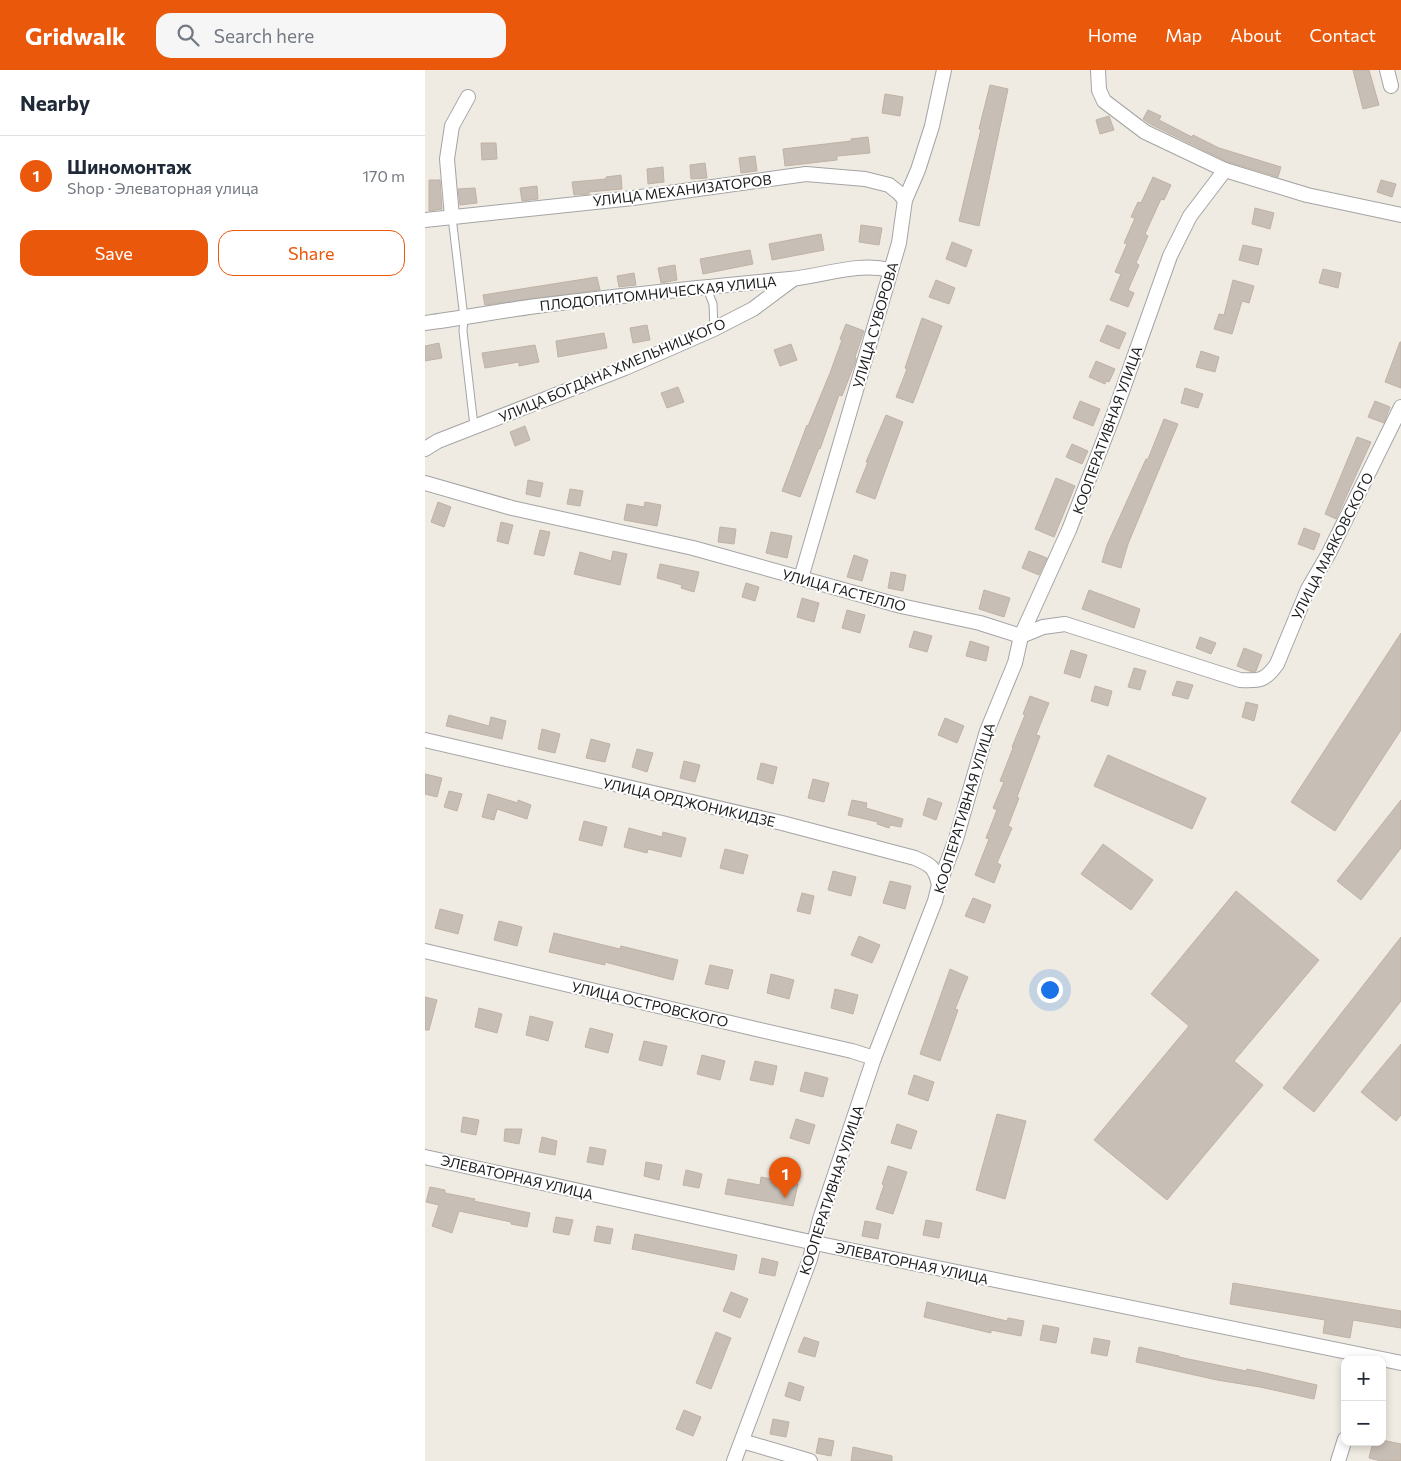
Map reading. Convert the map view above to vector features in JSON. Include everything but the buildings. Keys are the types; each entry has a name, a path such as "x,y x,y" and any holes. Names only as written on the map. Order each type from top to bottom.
{"street":[{"name":"УЛИЦА СУВОРОВА","path":"801,578 899,243 905,200 918,170 932,126 944,70"},
{"path":"1098,70 1099,90 1104,101 1145,132 1225,170 1307,195 1401,215"},
{"path":"1387,70 1391,86"},
{"path":"452,217 447,159 452,126 468,97"},
{"name":"КООПЕРАТИВНАЯ УЛИЦА","path":"734,1461 815,1243 820,1219 874,1058 935,901 956,839 987,731 1015,663 1021,636 1069,530 1115,414 1170,256 1190,216 1225,170"},
{"name":"УЛИЦА МЕХАНИЗАТОРОВ","path":"425,220 633,198 806,174 865,178 889,185 905,200"},
{"name":"ПЛОДОПИТОМНИЧЕСКАЯ УЛИЦА","path":"425,323 536,306 706,286 793,279 858,267 877,267 890,270"},
{"name":"УЛИЦА БОГДАНА ХМЕЛЬНИЦКОГО","path":"425,449 438,441 474,426 625,368 714,329 753,309 793,279"},
{"name":"УЛИЦА МАЯКОВСКОГО","path":"1021,636 1043,627 1065,624 1239,680 1260,681 1270,674 1277,664 1308,588 1329,553 1401,408"},
{"name":"УЛИЦА ГАСТЕЛЛО","path":"425,483 512,508 693,548 901,606 980,622 1021,636"},
{"name":"УЛИЦА ОРДЖОНИКИДЗЕ","path":"425,740 782,823 915,858 927,863 936,872 939,885"},
{"name":"УЛИЦА ОСТРОВСКОГО","path":"425,951 852,1051 874,1058"},
{"name":"ЭЛЕВАТОРНАЯ УЛИЦА","path":"425,1157 815,1243 1359,1356"},
{"name":"ЭЛЕВАТОРНАЯ УЛИЦА","path":"1386,1361 1401,1363"},
{"path":"741,1441 810,1461"},
{"path":"1338,1461 1343,1446"}],"lane":[{"path":"452,217 474,426"},
{"path":"706,286 713,304 714,329"}],"place":[{"name":"Шиномонтаж","path":"785,1198"}]}
